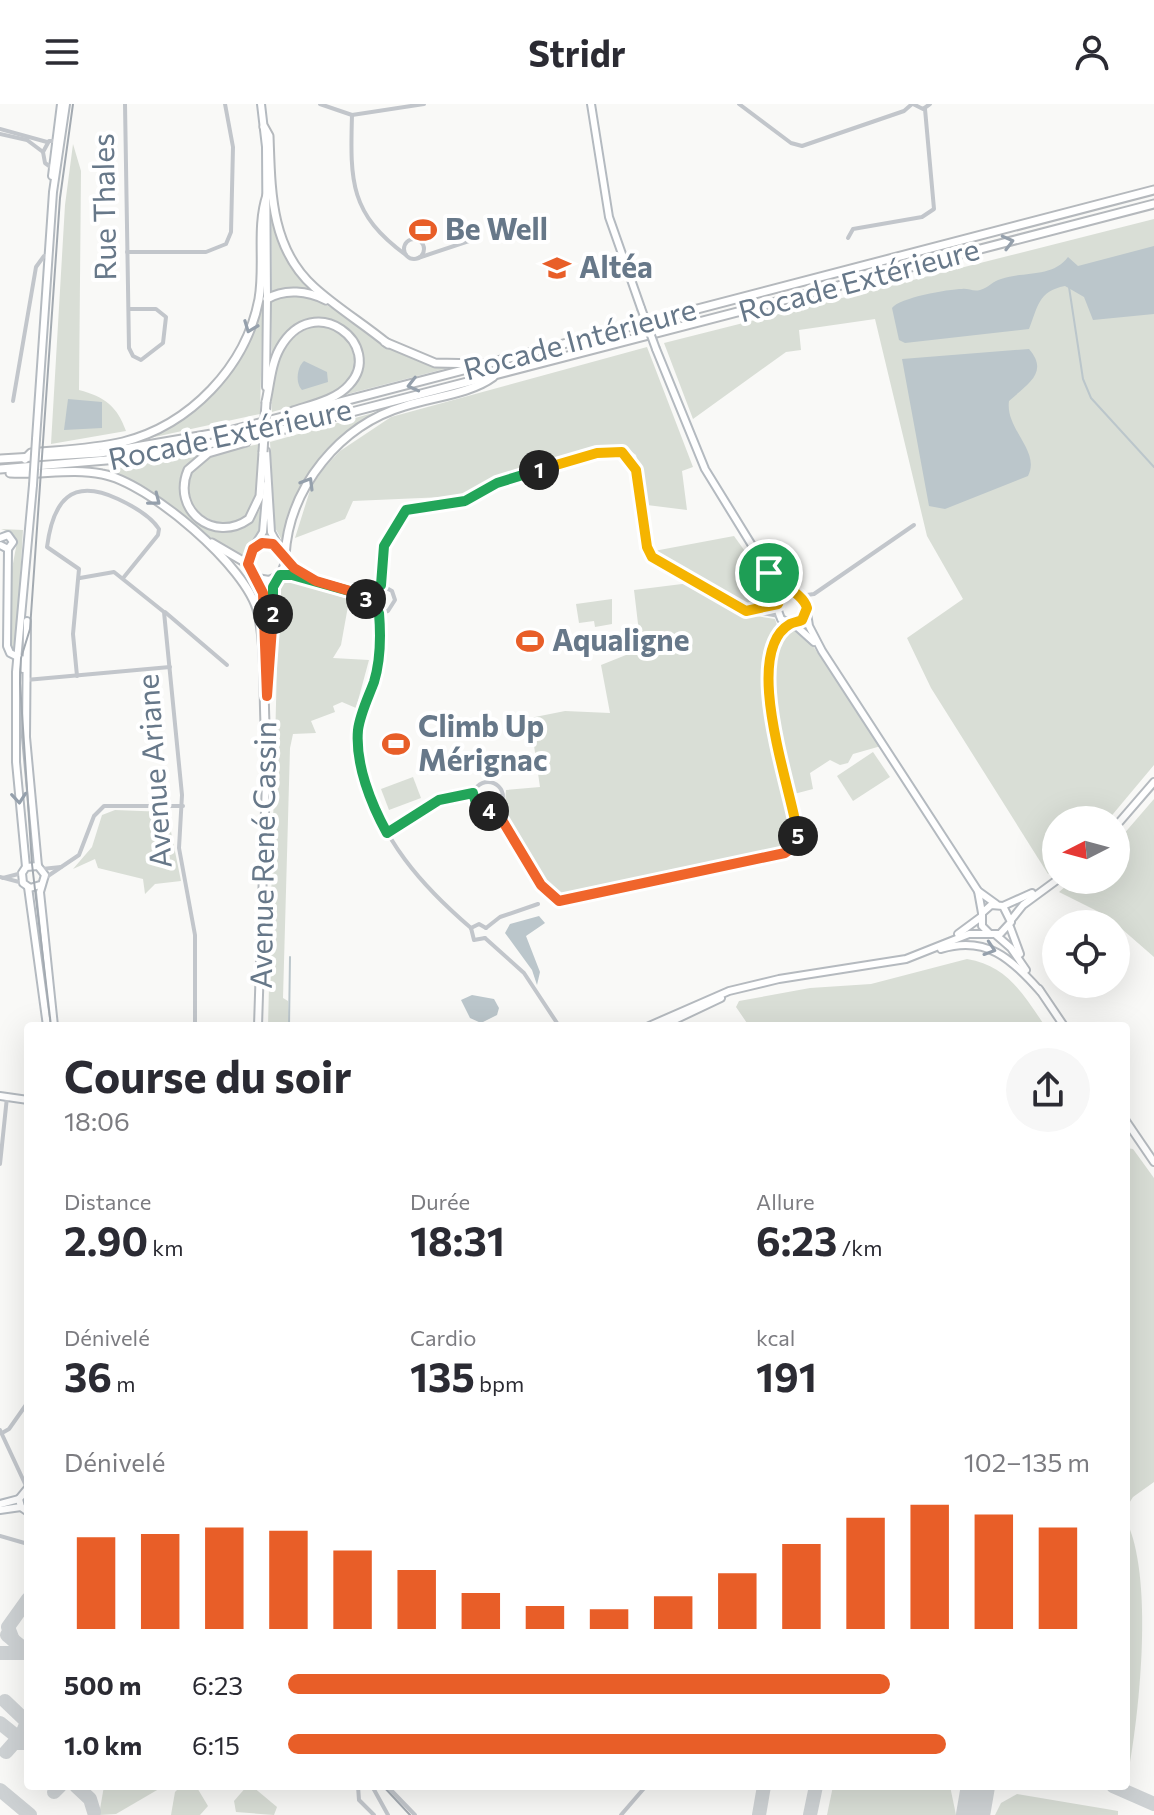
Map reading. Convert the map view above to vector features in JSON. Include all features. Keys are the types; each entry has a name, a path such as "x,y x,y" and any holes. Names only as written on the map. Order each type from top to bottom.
{"highway":[{"path":"264,127 269,136 275,216 288,252 314,287 388,344"},
{"name":"Rocade Intérieure","path":"0,459 141,447 229,431 489,366 1154,190"},
{"path":"25,459 31,453 93,447 148,433 183,414 214,387 243,346 255,315 261,285 267,195"},
{"name":"Rocade Extérieure","path":"0,471 142,457 290,428 1154,204"},
{"path":"267,299 280,293 312,294 388,344 435,363 489,366"},
{"path":"229,431 325,400 348,387 359,364 351,337 338,326 324,321 309,323 294,331 275,360 266,402 265,452 260,496 249,519 223,528 208,525 195,516 186,503 184,488 188,470 199,459 290,428"},
{"path":"285,558 291,523 306,486 332,450 347,437 384,413 487,382 500,372"},
{"path":"0,471 85,472 114,477 153,498 240,573 257,609 267,754"},
{"path":"196,535 248,564"}],"main road":[{"path":"591,104 606,202 656,349 705,469 769,573 779,602 780,617 822,651"},
{"path":"26,712 27,581 33,485 55,143 65,105"},
{"path":"261,106 267,195 266,402"},
{"path":"265,452 271,532 285,558 278,577 257,578 248,564 250,553 263,532 267,484"},
{"path":"0,538 6,535 12,538 13,544 4,547 7,646 10,653 23,661 54,1022"},
{"path":"257,545 267,543 278,546"},
{"path":"769,573 796,594 807,611 822,651 978,891 1000,905 1010,922 1015,945 1048,1002"},
{"name":"Avenue René Cassin","path":"267,696 278,577"},
{"name":"Avenue René Cassin","path":"257,578 264,601 267,696 260,1022"},
{"path":"27,581 17,657 16,762 24,870 46,1022"},
{"path":"779,602 796,594"},
{"path":"792,624 807,611"},
{"path":"1130,810 1154,782"},
{"path":"24,870 40,868"},
{"path":"26,885 42,882"},
{"path":"873,964 944,940 981,915 1000,905 1021,900 1042,887"},
{"path":"887,963 969,934 993,934 1010,922 1023,905 1042,890"},
{"path":"978,891 982,926 1011,948 1061,1022"},
{"path":"657,1022 690,1006 779,979 887,963 950,946 984,946 1007,956 1040,991"},
{"path":"670,1022 735,991"},
{"path":"3,1096 24,1099"},
{"path":"1130,1127 1154,1162"},
{"path":"0,1507 19,1499 24,1493"},
{"path":"19,1499 24,1508"},
{"path":"0,1507 24,1510"}],"street":[{"name":"Rue Thales","path":"125,104 127,252 130,351 141,360 166,339 166,317 156,309 129,309"},
{"path":"127,252 206,252 226,244 231,232 233,147 225,104"},
{"path":"320,104 352,115 424,104"},
{"path":"739,104 791,143 802,146 904,111 913,104 925,109"},
{"path":"925,109 930,104"},
{"path":"848,238 853,229 922,217 934,209 925,109"},
{"path":"352,115 360,209 373,227 406,255 418,258 478,238"},
{"path":"0,132 55,143"},
{"path":"9,132 36,144 43,152 45,163 55,166"},
{"path":"43,152 55,143"},
{"path":"406,255 407,243 416,239 424,248 418,258"},
{"path":"13,401 36,267 44,256 48,256"},
{"path":"381,585 384,546 406,510 465,501 515,475 615,450 628,456 635,466 648,553 741,609 780,617 778,639 766,677 798,834 791,850 559,901 541,885 496,810"},
{"path":"77,676 73,634 79,569 47,547 50,521 74,491 102,492 130,505 159,529 158,535 124,577"},
{"path":"807,611 814,594 914,525"},
{"path":"285,558 316,581"},
{"path":"80,578 114,572 124,577 227,665"},
{"path":"278,577 316,581 367,596"},
{"path":"381,585 392,591 395,600 388,611 379,613 368,605 367,596 372,588 381,585"},
{"path":"796,594 814,594"},
{"path":"752,611 779,602"},
{"name":"Avenue Ariane","path":"164,612 183,806 178,840 195,935 195,1022"},
{"path":"379,613 377,669 358,730 365,779 387,833 427,888 471,928"},
{"path":"778,639 792,624"},
{"path":"26,680 170,667"},
{"path":"387,833 439,800 473,793 481,783 495,784 502,796 496,810"},
{"path":"473,793 477,807 486,811 496,810"},
{"path":"42,882 82,853 94,816 104,806 183,806"},
{"path":"40,868 67,866"},
{"path":"0,878 24,870"},
{"path":"0,878 26,885"},
{"path":"485,938 486,928 500,917 538,904"},
{"path":"471,928 479,924 486,928"},
{"path":"471,928 474,940 485,938"},
{"path":"485,938 524,973 556,1022"},
{"path":"0,1164 3,1096"},
{"path":"24,1408 9,1429 1,1432 24,1480"},
{"path":"0,1536 24,1543"},
{"path":"358,1790 359,1800 374,1815"},
{"path":"374,1790 387,1814"},
{"path":"391,1790 415,1815"},
{"path":"621,1815 643,1790"}],"shaded area":[{"path":"73,144 81,171 79,390 109,404 119,415 126,431 51,444 65,205"},
{"path":"271,211 282,247 313,290 272,291"},
{"path":"1154,219 1154,765 1120,806 1042,806 1042,864 931,688 907,638 963,599 927,536 875,319 799,330 801,350 786,352 693,419 664,343"},
{"path":"1154,246 1154,314 1093,320 1084,297 1065,286 1044,296 1029,329 905,343 899,340 892,308 904,301 946,291 980,290 1001,279 1054,268 1068,257 1078,266"},
{"path":"288,295 327,305 399,353 448,368 344,395 359,376 362,356 356,339 343,326 326,319 307,321 288,334 272,359 271,302"},
{"path":"263,296 260,414 141,440 185,415 220,383 245,344"},
{"path":"325,325 344,337 353,350 353,370 347,381 338,390 312,402 272,412 273,383 281,355 298,335"},
{"path":"647,347 693,467 682,471 687,510 647,505 636,455 624,446 605,446 514,470 467,496 353,501 345,519 295,538 311,487 324,468 340,451 391,417"},
{"path":"1029,349 1035,357 1036,372 1009,401 1012,421 1030,458 1028,476 945,509 929,506 902,359"},
{"path":"304,361 327,372 328,382 302,390 298,375"},
{"path":"68,399 102,402 102,428 64,430"},
{"path":"380,411 344,437 316,465 297,499 283,542 275,528 270,442"},
{"path":"259,444 257,493 245,516 232,523 217,522 203,515 192,504 188,490 191,474 211,456"},
{"path":"198,455 185,474 181,493 186,509 197,522 212,530 229,531 246,524 261,508 258,535 243,555 203,535 143,488 101,471"},
{"path":"1,529 23,530 16,650 12,649 9,585 17,542 12,533"},
{"path":"734,536 765,579 773,596 765,606 746,608 739,605 654,551"},
{"path":"288,578 350,595 341,645 333,658 369,660 356,708 342,702 333,706 335,712 311,721 316,733 293,734 290,748 283,998 288,1001 289,1022 268,1022 279,583"},
{"path":"690,583 744,614 775,619 777,625 764,666 764,686 791,814 793,840 784,849 559,898 548,888 504,816 506,790 540,787 530,718 565,711 610,713 601,665 641,649 634,590"},
{"path":"612,599 612,624 595,627 594,621 579,623 576,604"},
{"path":"792,628 798,629 811,643 881,746 853,754 848,763 840,765 830,760 810,773 813,789 794,794 778,730 772,686 780,646"},
{"path":"873,752 890,777 853,801 837,776"},
{"path":"413,777 421,798 389,810 381,789"},
{"path":"1154,799 1154,957 1130,936 1130,910 1095,910 1063,894 1130,894 1130,827"},
{"path":"115,810 167,812 181,881 155,884 145,894 143,879 98,868 95,859 73,869 92,847 102,815"},
{"path":"539,916 545,923 526,936 540,972 537,985 532,970 505,933 510,924"},
{"path":"967,959 1004,975 1042,1022 746,1022 736,1007 739,1001 810,988 871,984"},
{"path":"472,995 494,999 499,1008 497,1015 479,1022 470,1018 461,1000"},
{"path":"1130,1149 1154,1178 1154,1482 1130,1502"},
{"path":"1130,1531 1140,1575 1142,1610 1136,1721 1130,1759"},
{"path":"103,1790 157,1790 116,1814 99,1815"},
{"path":"198,1790 208,1806 200,1815 171,1815 175,1792"},
{"path":"244,1790 257,1790 277,1807 274,1815 236,1812 234,1801"},
{"path":"832,1790 951,1790 956,1815 827,1815"},
{"path":"1017,1794 1118,1811 1118,1815 995,1815 1001,1803"}],"waterway":[{"path":"1069,287 1083,379 1091,398 1154,467"},
{"path":"289,1022 290,957"}],"taxiway":[{"path":"13,1640 8,1627 24,1605"},
{"path":"7,1635 24,1649"},
{"path":"0,1653 24,1653"},
{"path":"5,1701 24,1719"},
{"path":"0,1723 24,1742"},
{"path":"24,1729 24,1740"},
{"path":"6,1752 14,1743 24,1743"},
{"path":"0,1790 30,1815"},
{"path":"80,1790 90,1799 94,1812"},
{"path":"759,1815 763,1790"},
{"path":"810,1815 815,1790"},
{"path":"976,1800 980,1790"},
{"path":"1122,1790 1154,1804"}],"runway":[{"path":"973,1815 977,1790"}],"tram line":[{"path":"51,1022 32,864 20,683 21,658 30,629 60,198 73,104"},
{"path":"387,1790 410,1815"}],"place":[{"name":"Be Well","path":"423,230"},
{"name":"Altéa","path":"557,268"},
{"name":"Aqualigne","path":"530,641"},
{"name":"Climb Up Mérignac","path":"396,744"}],"route":[{"path":"769,573 780,599 778,604 746,611 652,557 648,553 635,466 628,456 619,451 597,453 506,479 465,501 406,510 384,546 381,585 372,588 367,596 326,586 292,575 280,575 273,587 267,696 263,593 248,559 257,545 267,543 278,546 294,568 326,586 344,590 367,596 370,609 379,613 381,638 377,669 358,730 365,779 375,810 387,833 439,800 473,793 474,803 481,810 496,810 541,885 553,899 559,901 785,853 796,845 798,834 766,677 772,650 778,639 791,624 802,620 807,608 801,596 783,587 769,573"}]}
